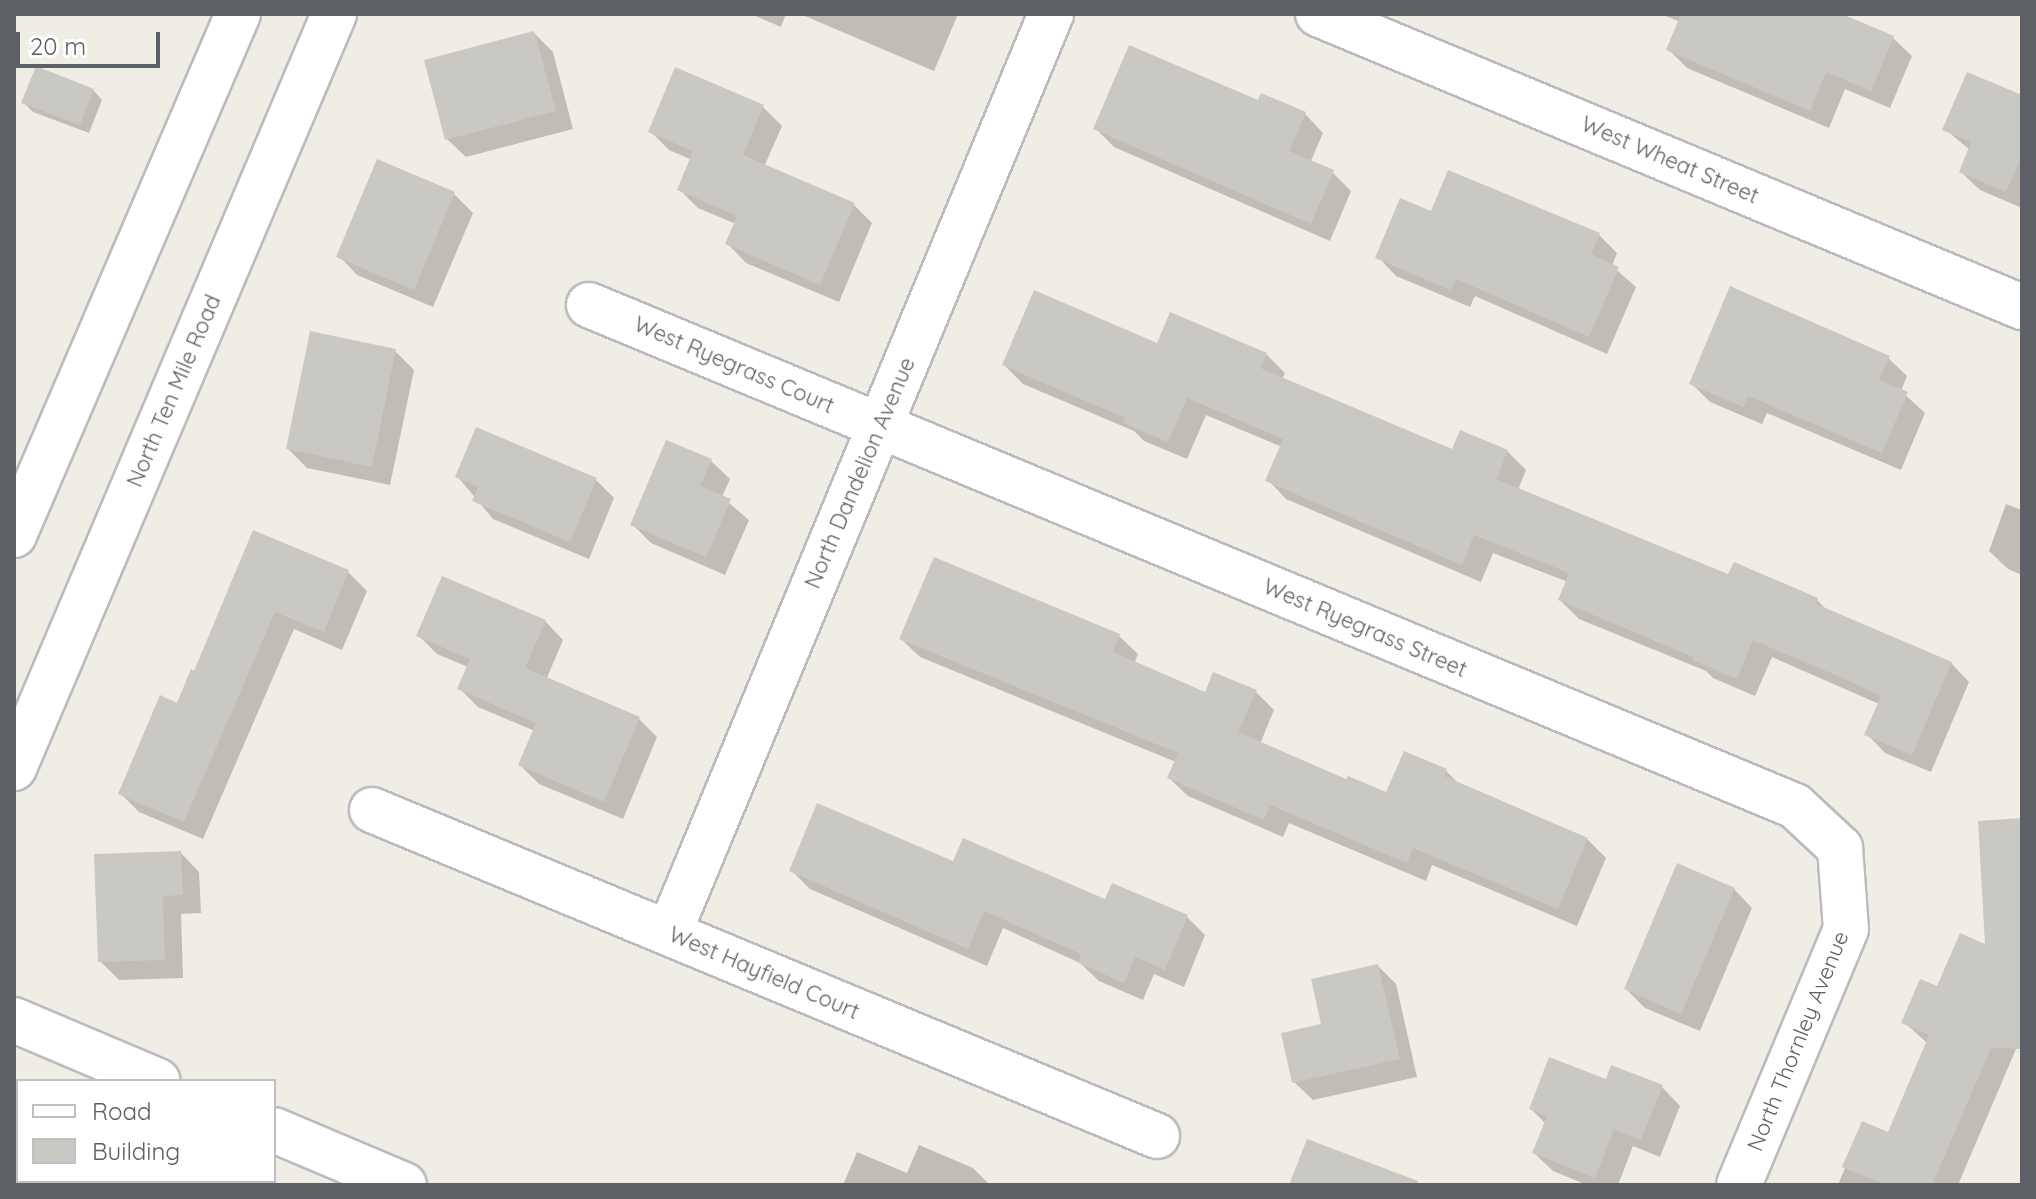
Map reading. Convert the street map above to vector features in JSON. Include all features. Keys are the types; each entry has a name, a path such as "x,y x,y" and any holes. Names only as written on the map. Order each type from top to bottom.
{"street":[{"path":"14,535 238,14"},
{"name":"North Ten Mile Road","path":"14,768 334,14"},
{"name":"North Dandelion Avenue","path":"669,933 1051,14"},
{"name":"West Wheat Street","path":"1318,14 2022,307"},
{"name":"West Ryegrass Court","path":"589,305 879,426"},
{"name":"West Ryegrass Street","path":"879,426 1795,806 1840,848"},
{"name":"West Hayfield Court","path":"372,810 1157,1136"},
{"name":"North Thornley Avenue","path":"1739,1185 1846,929 1840,848"},
{"path":"14,1020 153,1079"},
{"path":"276,1131 404,1185"}],"building":[{"path":"1681,14 1842,14 1894,36 1871,91 1826,72 1810,111 1666,50"},
{"path":"534,31 556,111 445,140 424,60"},
{"path":"1129,45 1258,100 1261,93 1306,112 1289,151 1334,170 1311,224 1093,129"},
{"path":"36,66 94,89 80,125 21,103"},
{"path":"675,67 764,105 743,155 855,203 820,285 725,244 737,216 677,190 693,151 648,132"},
{"path":"1967,72 2022,95 2022,156 2006,192 1959,172 1971,142 1942,130"},
{"path":"377,159 455,192 414,290 336,257"},
{"path":"1448,170 1600,233 1591,254 1619,267 1589,337 1456,279 1451,290 1375,258 1400,198 1431,211"},
{"path":"1730,286 1890,356 1879,380 1908,392 1882,453 1748,396 1744,407 1689,384"},
{"path":"1034,290 1157,343 1170,312 1267,353 1260,368 1452,449 1460,430 1508,450 1496,479 1728,574 1734,562 1818,598 1816,604 1952,662 1912,755 1864,735 1881,696 1840,677 1753,640 1737,679 1558,600 1569,573 1474,535 1462,565 1265,481 1283,439 1187,398 1168,442 1123,423 1125,418 1002,365"},
{"path":"310,331 396,349 372,467 286,449"},
{"path":"476,427 597,478 570,542 472,501 478,487 455,477"},
{"path":"666,440 712,459 700,486 731,499 706,557 630,525"},
{"path":"253,530 349,570 324,632 275,612 184,822 118,794 160,695 177,703 191,669 194,671"},
{"path":"934,557 1120,634 1113,652 1205,692 1213,672 1257,690 1238,732 1346,779 1348,776 1386,792 1404,751 1447,769 1444,776 1588,838 1558,909 1413,848 1407,863 1270,805 1264,820 1167,778 1178,753 899,639"},
{"path":"442,576 546,620 525,668 640,717 604,802 518,765 536,723 457,689 470,659 416,636"},
{"path":"817,803 953,861 963,838 1105,899 1112,883 1188,915 1165,970 1135,957 1124,983 1078,963 1081,954 984,911 968,949 789,871"},
{"path":"2022,818 2022,1049 1991,1048 1932,1185 1886,1185 1842,1167 1862,1121 1888,1132 1929,1035 1901,1023 1920,979 1937,986 1960,933 1985,944 1978,821"},
{"path":"181,851 183,895 163,896 165,960 98,962 94,854"},
{"path":"1677,863 1735,888 1681,1014 1624,989"},
{"path":"1378,964 1400,1059 1292,1083 1281,1033 1321,1024 1311,979"},
{"path":"1549,1057 1606,1079 1611,1065 1663,1085 1641,1140 1614,1129 1595,1178 1532,1153 1547,1116 1529,1109"},
{"path":"1307,1139 1418,1181 1417,1185 1289,1185"}]}
